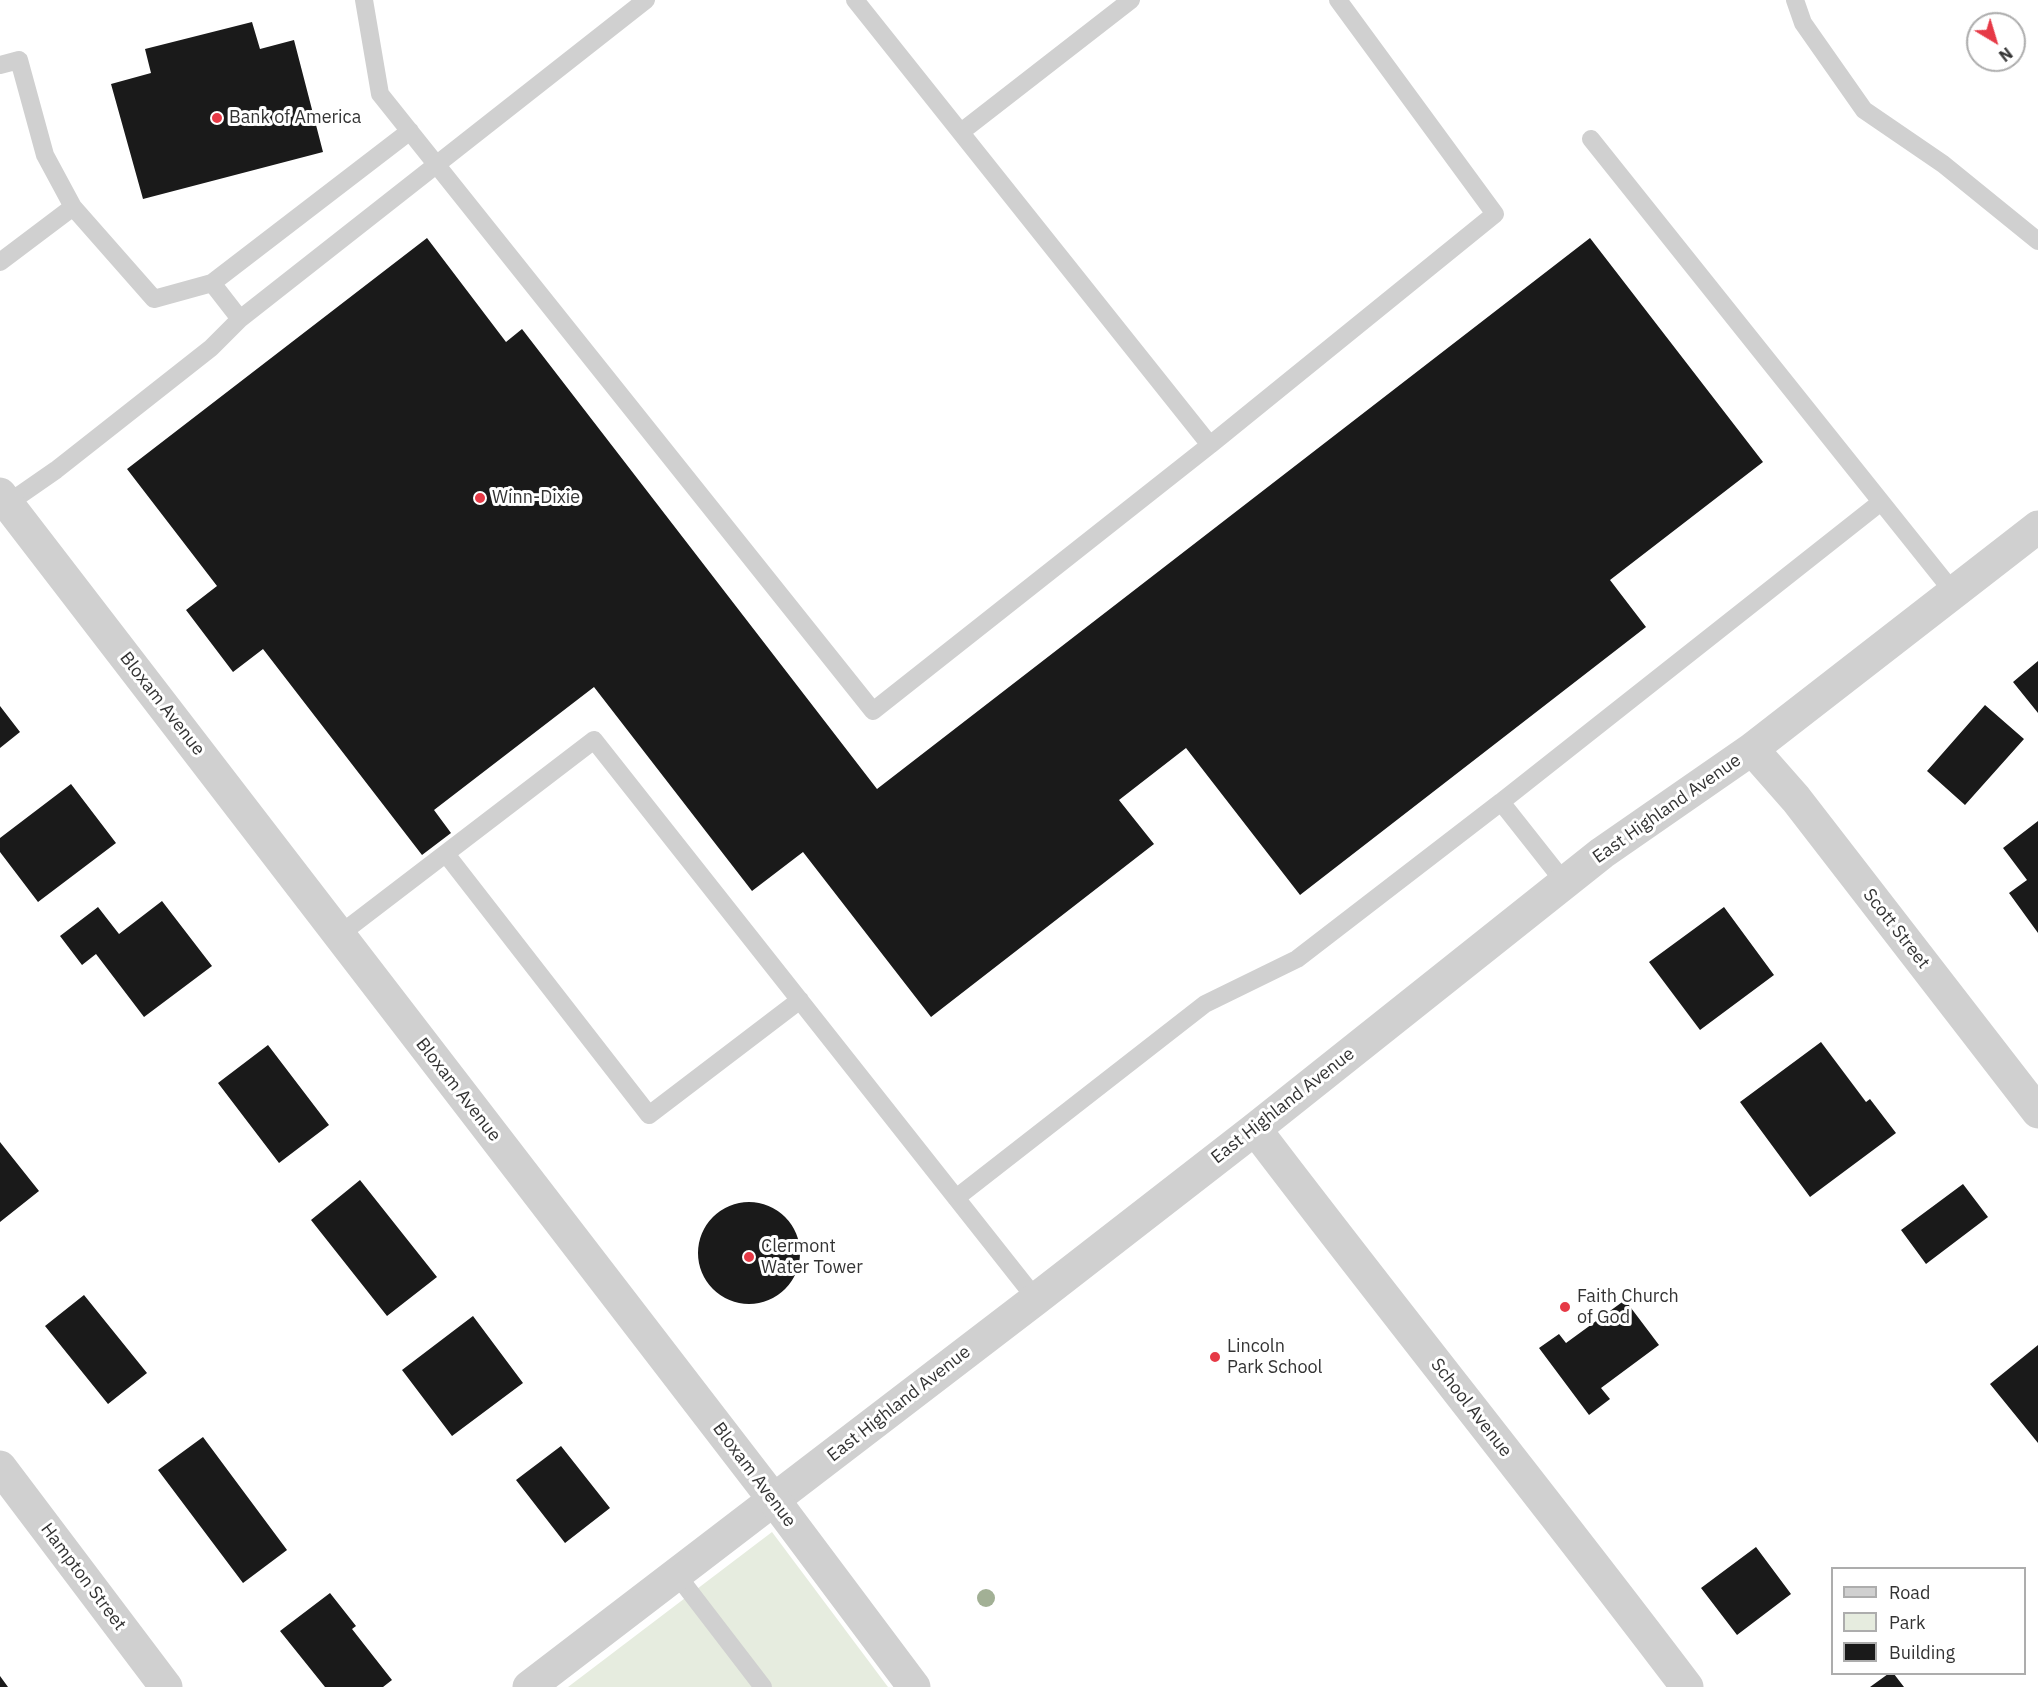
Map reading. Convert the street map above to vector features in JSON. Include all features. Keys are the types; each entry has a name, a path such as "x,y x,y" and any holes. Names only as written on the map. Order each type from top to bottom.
{"street":[{"name":"Bloxam Avenue","path":"2,503 339,935 774,1500 914,1687"},
{"name":"East Highland Avenue","path":"529,1687 1255,1129 1602,853 1752,749 2038,527"},
{"name":"Scott Street","path":"1752,749 1796,799 2038,1112"},
{"name":"School Avenue","path":"1255,1129 1687,1687"},
{"name":"Hampton Street","path":"0,1467 166,1687"}],"lane":[{"path":"364,0 380,94 873,711 1209,445 1495,214 1338,0"},
{"path":"2,503 57,470 211,348 240,319 646,0"},
{"path":"855,0 1209,445"},
{"path":"961,132 1131,0"},
{"path":"1795,0 1803,23 1864,110 1943,164 2038,241"},
{"path":"0,65 19,60 45,155 73,207 154,299 212,283 410,131"},
{"path":"1592,139 1954,593"},
{"path":"0,262 73,207"},
{"path":"212,283 240,319"},
{"path":"956,1198 1205,1004 1297,959 1501,802 1881,502"},
{"path":"339,935 594,740 1036,1299"},
{"path":"1501,802 1565,883"},
{"path":"446,854 649,1115 800,1000"},
{"path":"677,1575 763,1687"}],"green space":[{"path":"772,1532 888,1687 568,1687"}],"building":[{"name":"Bank of America","path":"252,22 260,49 294,40 323,152 143,199 111,84 151,73 145,49"},
{"path":"427,238 506,342 522,329 877,789 1590,238 1763,462 1610,580 1646,627 1300,895 1186,748 1119,800 1154,844 931,1017 803,852 752,891 594,687 434,810 451,833 422,855 263,649 233,672 186,610 217,586 127,469"},
{"path":"2038,661 2038,713 2013,682"},
{"path":"1985,705 2024,739 1965,805 1927,771"},
{"path":"0,706 20,732 0,748"},
{"path":"71,784 116,843 38,902 0,852 0,838"},
{"path":"2038,821 2038,933 2009,893 2027,880 2003,848"},
{"path":"162,901 212,966 144,1017 96,954 82,965 60,936 98,907 119,934"},
{"path":"1724,907 1774,975 1700,1030 1649,962"},
{"path":"1821,1042 1866,1102 1870,1099 1896,1133 1810,1197 1740,1102"},
{"path":"268,1045 329,1125 279,1163 218,1083"},
{"path":"0,1142 39,1191 0,1222"},
{"path":"360,1180 437,1277 387,1316 311,1220"},
{"path":"1963,1184 1988,1217 1926,1264 1901,1230"},
{"name":"Clermont Water Tower","path":"749,1202 769,1206 785,1217 796,1233 800,1253 796,1273 785,1289 769,1300 749,1304 729,1300 713,1289 702,1273 698,1253 702,1233 713,1217 729,1206"},
{"path":"84,1295 147,1373 108,1404 45,1326"},
{"path":"1625,1300 1659,1345 1601,1388 1610,1399 1589,1415 1539,1348 1559,1334 1566,1343"},
{"path":"473,1316 523,1383 452,1436 402,1370"},
{"path":"2038,1345 2038,1443 1990,1384"},
{"path":"203,1437 287,1550 243,1583 158,1470"},
{"path":"561,1446 610,1508 565,1543 516,1480"},
{"path":"1756,1547 1791,1594 1737,1635 1701,1588"},
{"path":"330,1593 356,1626 352,1629 392,1680 383,1687 325,1687 280,1631"},
{"path":"1887,1675 1895,1675 1904,1687 1870,1687"},
{"path":"0,1676 8,1687 0,1687"}],"place":[{"name":"Bank of America","path":"217,118"},
{"name":"Winn-Dixie","path":"480,498"},
{"name":"Clermont Water Tower","path":"749,1257"},
{"name":"Faith Church of God","path":"1565,1307"},
{"name":"Lincoln Park School","path":"1215,1357"}]}
